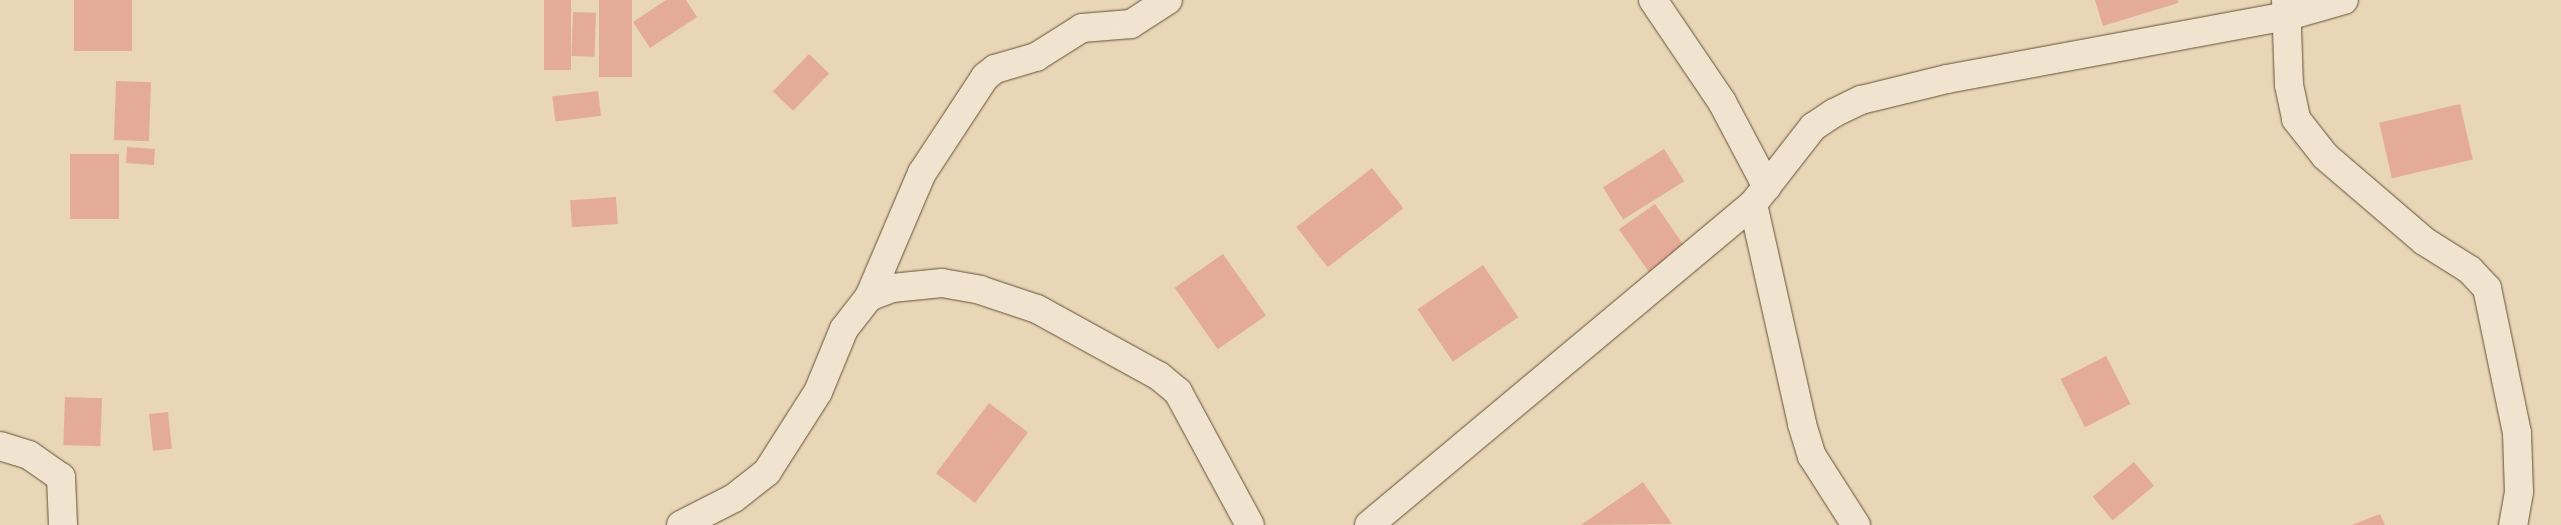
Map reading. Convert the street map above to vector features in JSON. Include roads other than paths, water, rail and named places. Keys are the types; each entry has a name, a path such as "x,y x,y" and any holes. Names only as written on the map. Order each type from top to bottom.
{"street":[{"path":"681,525 734,498 767,472 818,392 844,329 869,297 922,173 985,76 995,69 1036,57 1082,28 1131,24 1168,0"},
{"path":"1653,0 1722,102 1760,195 1807,440 1812,456 1856,525"},
{"path":"1369,525 1760,195 1813,127 1860,100 1947,79 2287,8 2344,0"},
{"path":"2287,8 2289,85 2296,119 2325,156 2424,241 2470,270 2487,288 2517,433 2519,492 2513,525"},
{"path":"869,297 892,288 942,283 980,290 1037,309 1122,353 1159,376 1178,392 1250,525"},
{"path":"0,446 29,455 61,477 62,525"}]}
